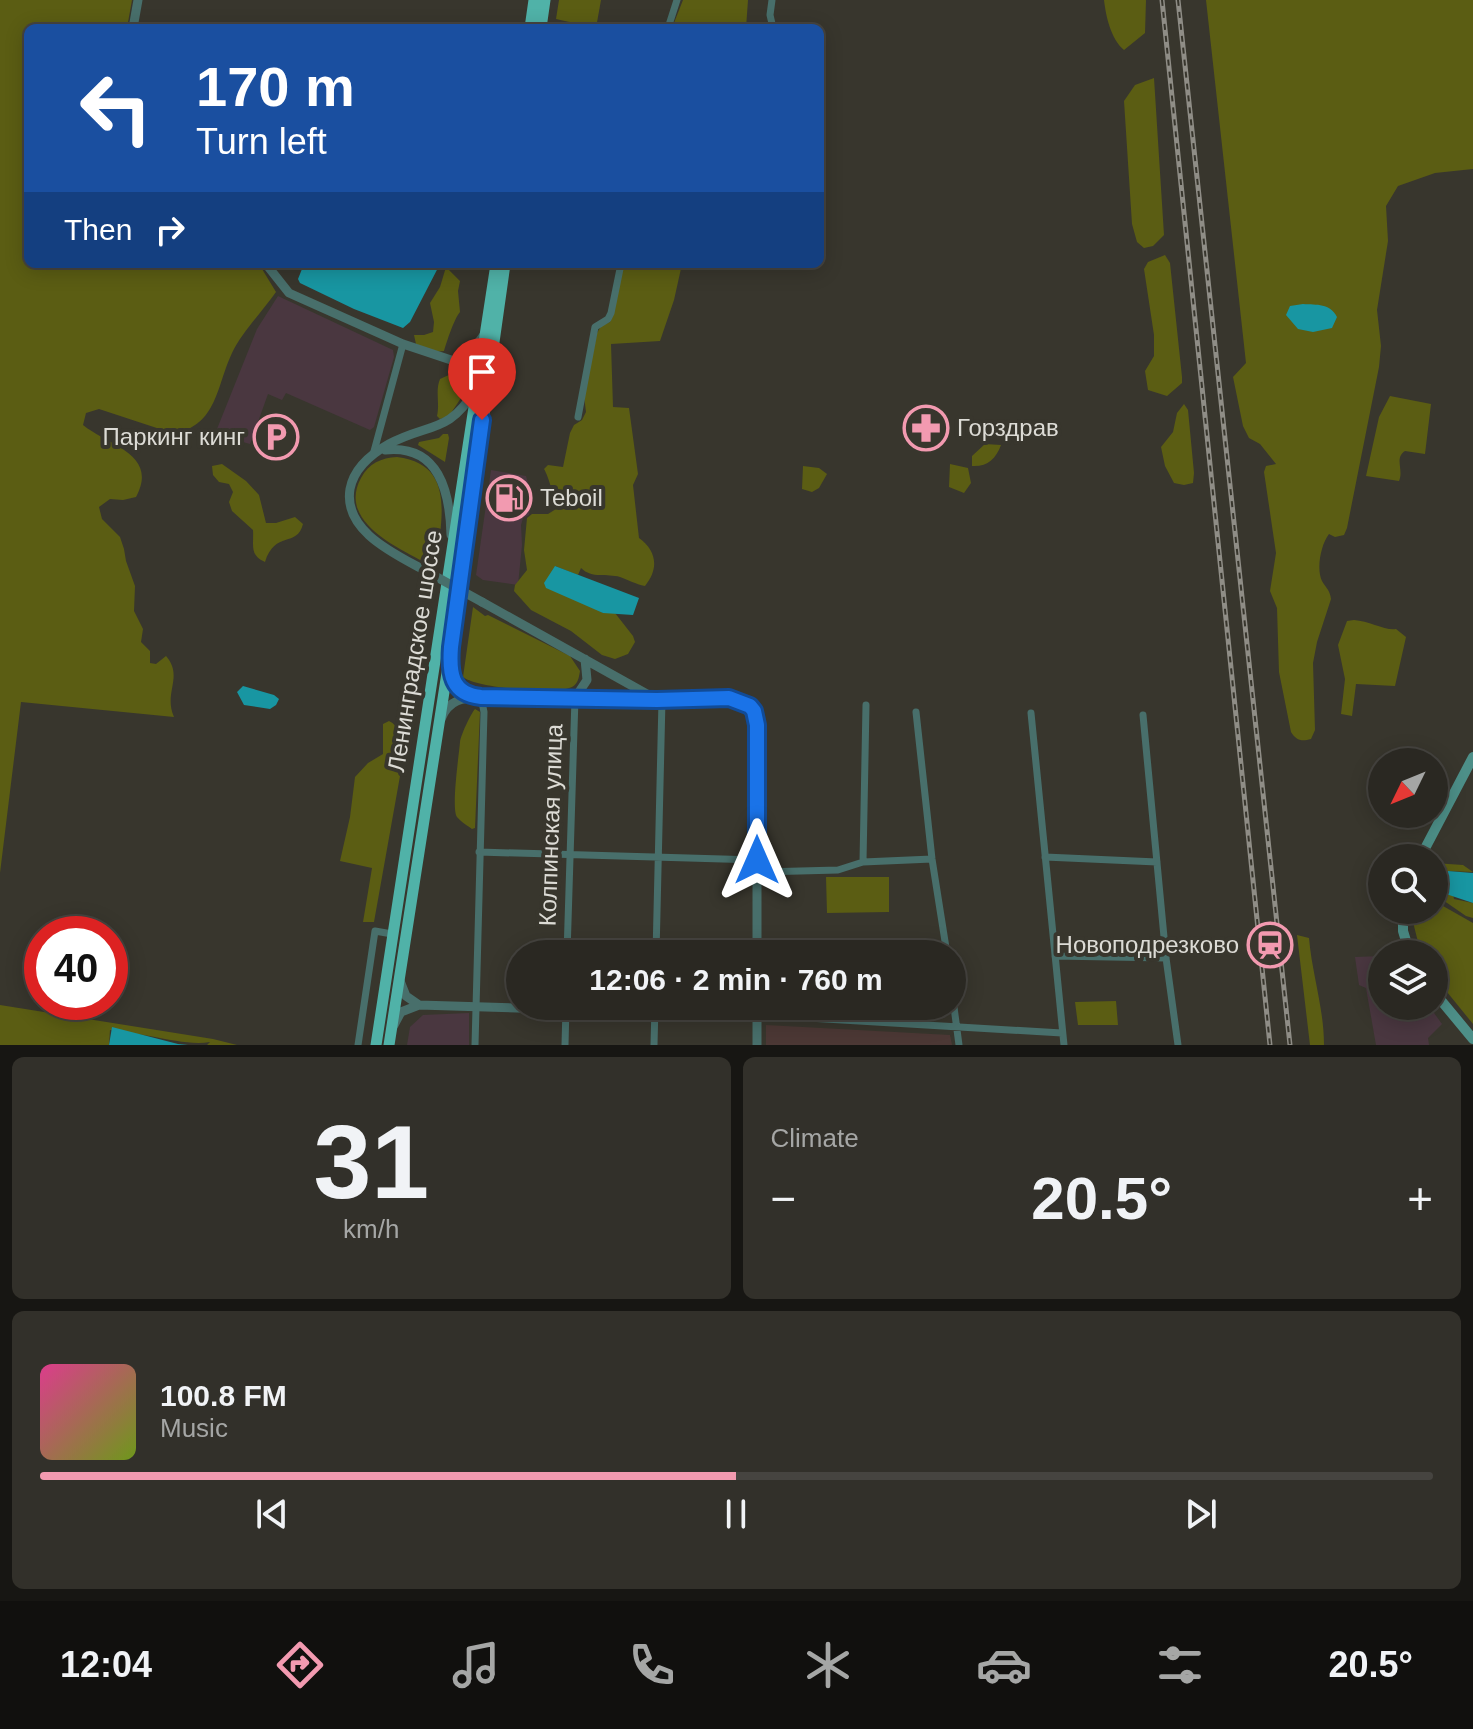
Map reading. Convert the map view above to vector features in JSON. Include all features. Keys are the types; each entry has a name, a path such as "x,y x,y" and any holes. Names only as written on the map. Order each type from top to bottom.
{"highway":[{"path":"531,24 534,0"},
{"path":"542,24 545,0"},
{"name":"Ленинградское шоссе","path":"376,1045 495,268"},
{"name":"Ленинградское шоссе","path":"389,1045 451,647 504,268"}],"main road":[{"path":"1427,844 1473,757"},
{"path":"1448,1009 1473,1039"}],"street":[{"path":"134,24 138,0"},
{"path":"669,24 677,0"},
{"path":"772,0 772,24"},
{"path":"269,268 289,293 403,344 454,361 471,371 478,383 466,404 447,422 397,441 375,453 361,467 349,494 353,514 374,539 424,570 660,700"},
{"path":"578,417 595,327 608,319 611,313 620,268"},
{"path":"454,361 472,351 486,332"},
{"path":"375,453 403,344"},
{"path":"375,453 398,449 412,452 433,467 443,482 449,506 452,558"},
{"path":"451,647 451,669 456,684 464,693 481,697"},
{"path":"575,698 587,680 585,659"},
{"path":"475,1045 484,712 481,697"},
{"path":"438,729 443,713 453,702 464,698 738,700 750,706 756,717 757,940"},
{"name":"Колпинская улица","path":"567,940 575,698"},
{"path":"656,940 660,700"},
{"path":"863,862 866,705"},
{"path":"916,712 932,859 945,940"},
{"path":"1031,713 1064,1045"},
{"path":"1143,715 1166,958 1178,1045"},
{"path":"479,852 757,860"},
{"path":"1045,857 1157,862"},
{"path":"757,872 838,870 863,862 932,859"},
{"path":"358,1045 375,931 392,934"},
{"path":"1055,956 1166,958"},
{"path":"400,976 400,985 406,996 419,1005"},
{"path":"392,1030 401,1012 419,1005 506,1007"},
{"path":"565,1045 566,1020"},
{"path":"654,1020 654,1045"},
{"path":"757,1020 757,1045"},
{"path":"854,1020 1062,1033"},
{"path":"956,1020 959,1045"}],"shaded area":[{"path":"0,0 132,0 128,24 24,24 24,268 261,268 276,292 236,345 208,413 189,429 175,434 99,409 86,413 83,425 128,453 141,471 136,497 110,499 99,507 102,519 120,537 124,549 135,586 134,611 143,629 141,642 150,651 150,663 156,664 166,656 171,664 174,678 171,708 174,717 21,702 0,873"},
{"path":"559,0 601,0 597,24 556,19"},
{"path":"683,0 748,0 746,24 674,24"},
{"path":"1104,0 1146,0 1145,33 1124,50 1112,34"},
{"path":"1206,0 1473,0 1473,169 1435,173 1398,186 1386,206 1388,241 1377,310 1381,346 1379,367 1347,528 1344,535 1335,537 1329,534 1320,557 1320,576 1331,599 1313,663 1315,730 1311,739 1307,740 1299,740 1291,732 1279,672 1277,608 1270,591 1276,553 1264,472 1266,466 1276,464 1260,444 1249,438 1243,426 1233,377 1246,363"},
{"path":"1154,78 1164,235 1153,246 1144,248 1137,242 1132,224 1124,101 1135,85"},
{"path":"1165,255 1170,263 1182,377 1182,383 1167,396 1148,390 1145,371 1154,356 1154,335 1144,269 1148,262"},
{"path":"447,268 460,281 460,312 444,351 434,352 416,344 414,335 433,332 430,303"},
{"path":"623,268 681,268 660,341 611,344 613,407 629,408 638,474 633,485 639,538 650,549 654,560 650,580 645,586 581,568 578,575 555,566 595,608 603,613 615,613 633,636 635,642 628,654 615,659 602,655 571,631 531,610 514,591 527,570 524,550 527,518 532,514 548,514 556,509 544,469 548,465 563,467 570,433 586,412 584,396 597,333 601,326 610,322"},
{"path":"278,296 393,350 394,357 374,427 370,430 286,393 282,400 268,394 250,444 215,434 257,329"},
{"path":"451,374 463,382 465,392 449,416 440,419 437,416 440,379"},
{"path":"1390,396 1431,404 1425,454 1405,451 1402,454 1399,481 1366,476 1379,417"},
{"path":"1184,404 1188,410 1194,473 1193,483 1184,485 1174,483 1165,466 1161,447 1173,432 1177,413"},
{"path":"448,434 449,438 445,462 418,445"},
{"path":"985,444 1001,445 990,461 972,466 972,456"},
{"path":"397,457 416,462 429,470 437,482 442,511 437,561 430,556 424,562 398,548 373,530 357,507 356,493 364,473 376,462"},
{"path":"222,464 259,495 266,523 295,517 303,524 296,536 274,546 265,562 254,553 253,530 232,511 229,502 233,492 229,484 219,482 213,475 212,466"},
{"path":"950,464 968,468 971,483 964,493 949,487"},
{"path":"803,466 819,468 827,474 819,488 812,492 802,489"},
{"path":"491,470 526,476 532,497 529,515 523,518 521,525 518,585 483,580 476,575"},
{"path":"473,607 485,616 570,656 580,671 576,684 563,689 534,690 499,687 463,677"},
{"path":"1347,621 1396,629 1406,637 1395,686 1356,684 1352,716 1341,714 1345,679 1338,645"},
{"path":"475,709 480,712 475,828 472,829 457,817 455,793 461,739"},
{"path":"389,721 398,729 405,748 374,922 363,922 372,868 340,861 355,777 368,763 383,754 383,724"},
{"path":"1448,864 1463,865 1473,872 1448,871"},
{"path":"1448,871 1454,899 1473,903 1473,918 1448,904"},
{"path":"826,877 889,877 889,912 827,913"},
{"path":"1448,909 1473,923 1473,1024 1448,993 1448,940 1418,940 1414,924 1448,924"},
{"path":"1297,935 1309,938 1324,1045 1310,1045"},
{"path":"1355,957 1368,957 1368,999 1366,988 1359,985"},
{"path":"1116,1001 1118,1025 1078,1025 1075,1002"},
{"path":"0,1005 24,1009 24,1020 94,1020 237,1045 207,1045 210,1042 182,1042 110,1030 109,1045 0,1045"},
{"path":"469,1013 469,1045 407,1045 410,1027 423,1015"},
{"path":"1372,1020 1439,1020 1442,1024 1428,1038 1429,1045 1376,1045"},
{"path":"766,1025 950,1035 952,1045 766,1045"}],"water":[{"path":"302,268 438,268 410,322 403,328 354,309 300,283 298,279"},
{"path":"1303,304 1331,309 1337,317 1332,328 1313,332 1298,329 1286,315 1290,306"},
{"path":"555,566 639,598 633,615 603,613 546,588 544,583"},
{"path":"243,686 279,699 270,709 244,705 237,692"},
{"path":"1448,871 1473,873 1473,903 1448,895"},
{"path":"112,1027 178,1044 188,1045 109,1045"}],"railway":[{"path":"1162,0 1270,1045"},
{"path":"1178,0 1290,1045"}],"place":[{"name":"Горздрав","path":"926,428"},
{"name":"Паркинг кинг","path":"276,437"},
{"name":"Teboil","path":"509,498"},
{"name":"Новоподрезково","path":"1270,945"}],"route":[{"path":"482,420 451,647 451,669 456,684 464,693 481,697 729,698 745,703 754,711 757,725 757,860"}]}
